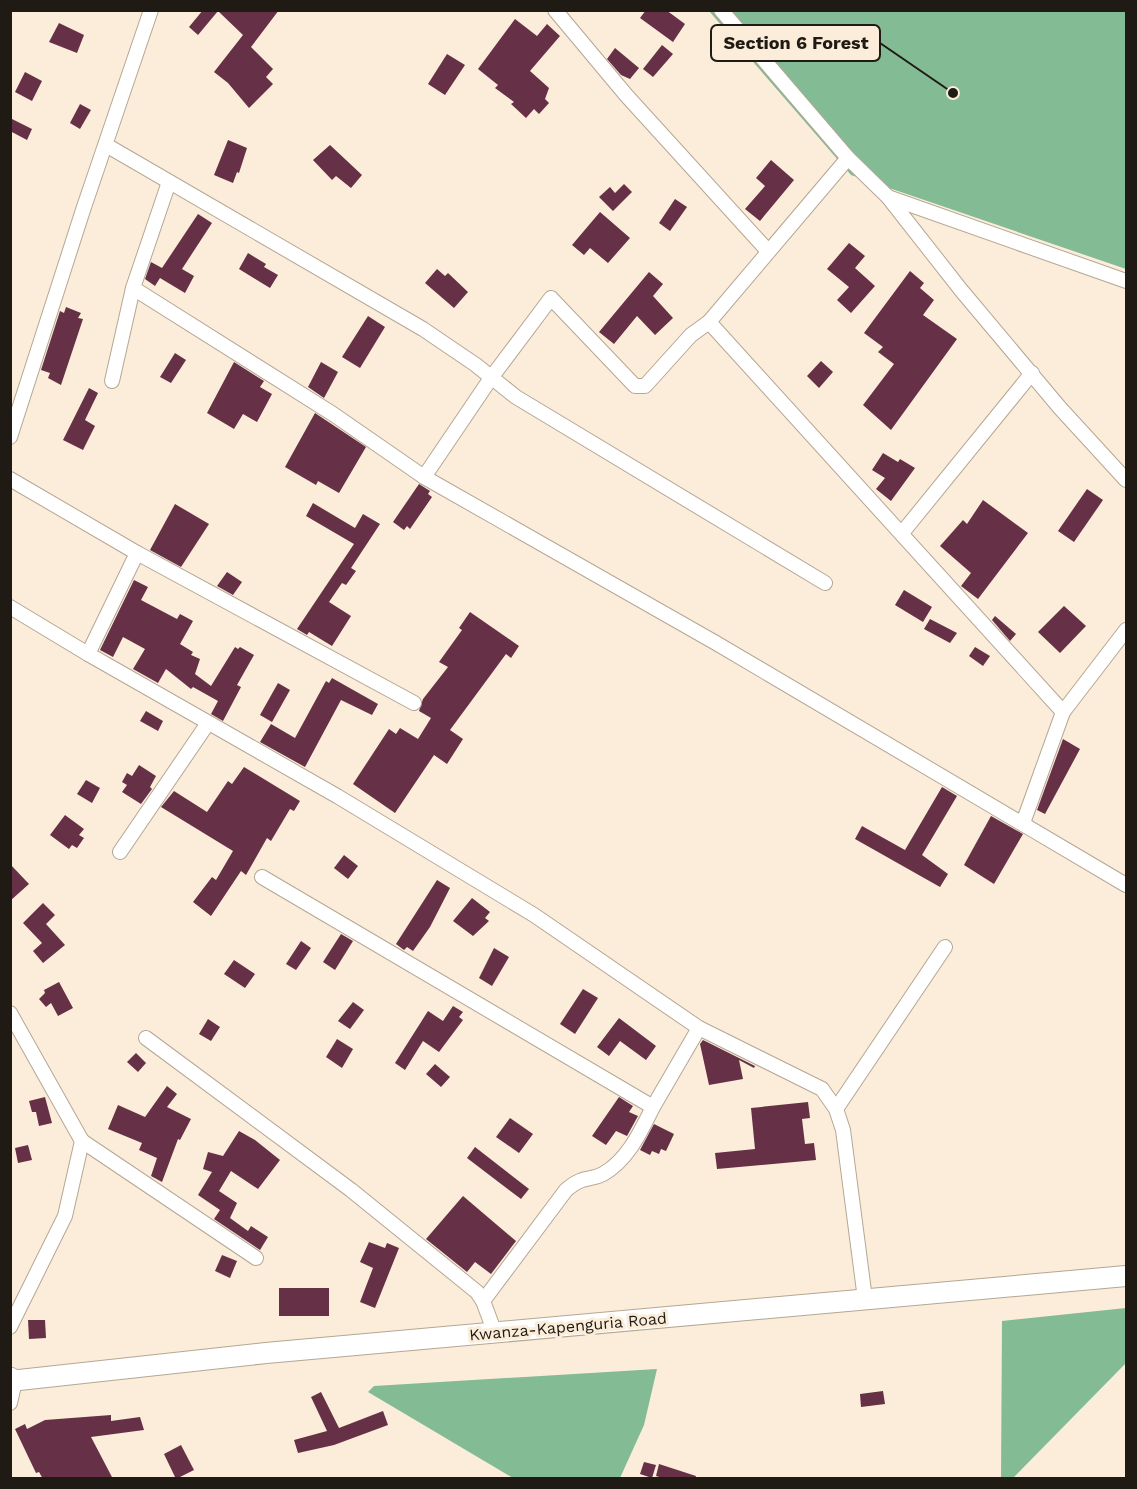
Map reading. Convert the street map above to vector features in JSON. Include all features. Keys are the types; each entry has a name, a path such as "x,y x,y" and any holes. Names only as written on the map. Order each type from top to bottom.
{"street":[{"path":"10,437 151,10"},
{"path":"555,10 626,95 767,250"},
{"path":"721,10 848,158 888,197 961,291 1126,480"},
{"path":"106,145 423,329 476,365 516,397 825,583"},
{"path":"424,477 491,378 551,298 634,386 645,386 691,335 710,322 767,250 848,158"},
{"path":"112,381 133,288 168,182"},
{"path":"888,197 1126,281"},
{"path":"133,288 349,425 424,477 716,643 1126,885"},
{"path":"710,322 1063,712"},
{"path":"902,533 1032,373"},
{"path":"10,479 137,553 414,703"},
{"path":"88,654 137,553"},
{"path":"10,607 337,796 534,915 699,1028 822,1089 836,1109 843,1130 865,1299"},
{"path":"1023,823 1063,712 1126,630"},
{"path":"120,852 208,723"},
{"path":"262,877 653,1107"},
{"path":"836,1109 945,947"},
{"path":"10,1013 82,1141 256,1258"},
{"path":"483,1301 566,1190 579,1179 602,1175 614,1166 637,1141 653,1107 699,1028"},
{"path":"146,1038 351,1190 471,1287 483,1301 495,1333"},
{"path":"10,1327 65,1216 82,1141"},
{"name":"Kwanza-Kapenguria Road","path":"12,1378 1126,1276"},
{"path":"10,1403 12,1378"}],"green space":[{"path":"709,11 1126,11 1126,269 851,175"},
{"path":"1126,1308 1126,1363 1013,1478 1001,1478 1002,1321"},
{"path":"657,1369 644,1425 620,1478 513,1478 368,1392 374,1386"}],"building":[{"path":"203,10 279,10 251,47 273,69 266,77 273,84 249,108 228,83 214,72 243,35 218,11 198,35 189,27"},
{"path":"646,10 666,10 685,24 673,42 640,18"},
{"path":"515,19 537,36 547,24 560,36 530,71 549,88 545,99 549,103 539,114 534,109 526,118 511,104 514,102 495,88 498,85 478,69"},
{"path":"59,23 84,35 77,53 49,42"},
{"path":"662,45 673,54 653,77 643,69"},
{"path":"615,48 639,68 630,79 621,75 607,59"},
{"path":"447,54 465,65 445,95 428,84"},
{"path":"25,72 42,81 32,101 15,92"},
{"path":"80,104 91,110 80,129 70,123"},
{"path":"10,118 32,129 27,140 10,131"},
{"path":"228,140 247,148 239,173 237,172 233,183 214,175"},
{"path":"330,145 362,175 351,188 336,176 332,180 313,160"},
{"path":"771,160 794,180 760,221 745,209 765,186 756,178"},
{"path":"624,184 632,192 613,211 599,197 610,187 615,193"},
{"path":"675,199 687,207 670,231 659,223"},
{"path":"600,212 630,238 608,263 590,248 584,255 572,245"},
{"path":"198,214 212,223 182,269 194,276 185,293 160,278 155,286 145,279 151,262 162,268"},
{"path":"849,243 865,256 855,268 875,286 851,313 837,300 849,287 827,269"},
{"path":"248,253 266,264 264,267 278,275 270,288 239,269"},
{"path":"437,269 445,276 448,273 468,292 454,308 425,283"},
{"path":"910,271 924,283 920,288 934,300 923,315 957,339 891,430 863,405 894,364 878,352 883,347 864,333"},
{"path":"649,272 663,284 653,296 673,318 655,335 637,316 614,344 599,332"},
{"path":"66,307 81,313 78,318 83,319 61,385 48,378 50,373 41,370 60,311 64,313"},
{"path":"368,316 385,327 360,368 342,357"},
{"path":"175,353 186,360 171,383 160,377"},
{"path":"821,361 833,372 819,388 807,376"},
{"path":"234,362 264,381 260,387 272,394 257,422 243,414 234,429 207,413"},
{"path":"321,362 338,372 324,398 308,387"},
{"path":"89,388 98,393 85,420 95,426 83,450 63,440"},
{"path":"315,413 366,447 339,493 318,481 316,485 285,467"},
{"path":"883,453 915,468 891,501 876,489 885,478 872,470"},
{"path":"419,484 430,491 428,494 432,497 410,529 407,526 404,530 393,522"},
{"path":"1087,489 1103,500 1074,542 1058,531"},
{"path":"983,500 1028,533 978,599 961,586 971,573 940,546 963,520 967,524"},
{"path":"313,503 355,528 363,514 380,524 351,568 356,571 346,585 342,583 329,602 351,616 332,646 309,632 307,635 297,629 354,544 306,516"},
{"path":"175,504 209,524 181,567 150,550"},
{"path":"227,572 242,582 233,595 217,586"},
{"path":"134,580 148,587 141,600 177,619 180,614 193,621 180,644 193,652 191,655 200,659 195,674 211,686 235,647 238,649 240,647 254,655 237,685 241,687 223,721 211,714 218,701 193,687 191,689 166,669 158,683 133,669 145,649 123,637 113,657 100,650"},
{"path":"904,590 932,607 923,622 895,605"},
{"path":"1064,606 1086,626 1060,653 1038,632"},
{"path":"470,612 519,646 511,658 506,654 450,730 463,739 447,764 434,755 395,813 353,784 389,729 396,734 400,728 418,739 431,718 419,711 423,699 448,667 439,662 462,630 459,628"},
{"path":"995,616 1016,634 1010,641 992,620"},
{"path":"930,619 957,633 950,643 924,629"},
{"path":"975,647 990,656 983,666 969,656"},
{"path":"332,678 378,704 372,715 341,700 305,767 260,742 271,724 295,738 326,681 329,683"},
{"path":"278,683 290,690 272,722 260,715"},
{"path":"146,711 163,721 158,731 140,721"},
{"path":"1063,739 1080,749 1045,814 1037,810"},
{"path":"139,765 156,776 150,787 152,789 141,804 122,792 127,785 122,782 127,773 132,776"},
{"path":"244,767 300,801 294,811 290,809 271,841 267,838 246,875 241,871 211,916 193,902 212,877 216,880 233,851 161,807 174,791 207,812 228,781 232,784"},
{"path":"86,780 100,788 92,803 77,794"},
{"path":"942,787 957,796 922,855 948,874 940,887 855,839 862,826 905,850"},
{"path":"65,815 84,829 79,835 84,838 77,848 72,845 69,849 50,835"},
{"path":"991,816 1023,834 994,884 964,865"},
{"path":"344,855 358,866 348,879 334,868"},
{"path":"10,864 29,884 10,901"},
{"path":"437,880 450,888 430,927 413,951 407,947 404,950 396,944"},
{"path":"472,898 490,912 485,918 489,921 473,936 453,921"},
{"path":"43,903 55,915 46,924 65,945 43,963 33,951 42,943 23,923"},
{"path":"341,934 353,941 335,970 323,962"},
{"path":"301,941 311,948 296,970 286,964"},
{"path":"494,948 509,957 492,986 479,978"},
{"path":"234,960 255,974 245,988 224,974"},
{"path":"59,982 73,1008 58,1016 51,1003 46,1007 39,999 45,993 44,990"},
{"path":"583,989 598,998 575,1034 560,1024"},
{"path":"353,1002 364,1010 350,1029 338,1021"},
{"path":"453,1006 463,1012 459,1017 463,1020 439,1052 423,1041 405,1070 395,1063 428,1011 443,1021"},
{"path":"619,1018 656,1046 646,1060 620,1041 609,1056 597,1047"},
{"path":"208,1019 220,1027 211,1041 199,1034"},
{"path":"337,1039 353,1049 342,1068 326,1057"},
{"path":"703,1040 755,1066 754,1068 739,1060 743,1079 709,1085 700,1044"},
{"path":"136,1053 146,1063 138,1072 127,1062"},
{"path":"435,1064 450,1077 441,1087 426,1074"},
{"path":"167,1086 177,1094 167,1107 191,1119 180,1140 178,1139 162,1182 151,1176 157,1158 139,1150 142,1143 108,1129 118,1105 145,1117"},
{"path":"45,1097 52,1123 39,1126 36,1112 32,1112 29,1101"},
{"path":"619,1097 633,1106 629,1112 638,1116 627,1136 616,1131 606,1145 592,1136"},
{"path":"808,1102 810,1118 802,1119 805,1144 814,1143 816,1160 717,1169 715,1153 755,1149 751,1108"},
{"path":"510,1118 533,1134 519,1153 496,1137"},
{"path":"654,1124 674,1134 666,1151 661,1149 659,1154 652,1151 650,1155 640,1150"},
{"path":"239,1131 255,1140 280,1160 258,1189 231,1171 219,1191 237,1203 230,1218 248,1231 251,1226 268,1237 260,1250 214,1219 220,1210 198,1195 212,1172 203,1169 208,1152 223,1156"},
{"path":"28,1145 32,1160 18,1163 15,1148"},
{"path":"475,1147 529,1189 521,1199 467,1158"},
{"path":"463,1196 516,1241 491,1274 475,1262 467,1272 426,1239"},
{"path":"369,1242 385,1248 387,1243 399,1248 375,1308 360,1302 373,1268 360,1262"},
{"path":"222,1255 237,1261 230,1278 215,1271"},
{"path":"279,1288 329,1288 329,1316 279,1316"},
{"path":"28,1320 45,1320 46,1338 29,1339"},
{"path":"883,1391 885,1404 861,1407 860,1394"},
{"path":"321,1392 339,1428 383,1411 388,1425 334,1445 298,1453 294,1440 327,1431 311,1397"},
{"path":"111,1415 111,1421 140,1417 144,1430 91,1437 113,1479 43,1479 39,1472 36,1473 15,1429 25,1424 27,1429 45,1420"},
{"path":"181,1445 194,1470 176,1479 164,1454"},
{"path":"644,1462 656,1465 652,1478 640,1474"},
{"path":"659,1464 696,1476 695,1479 666,1479 656,1476"}],"place":[{"name":"Section 6 Forest","path":"953,93"}]}
